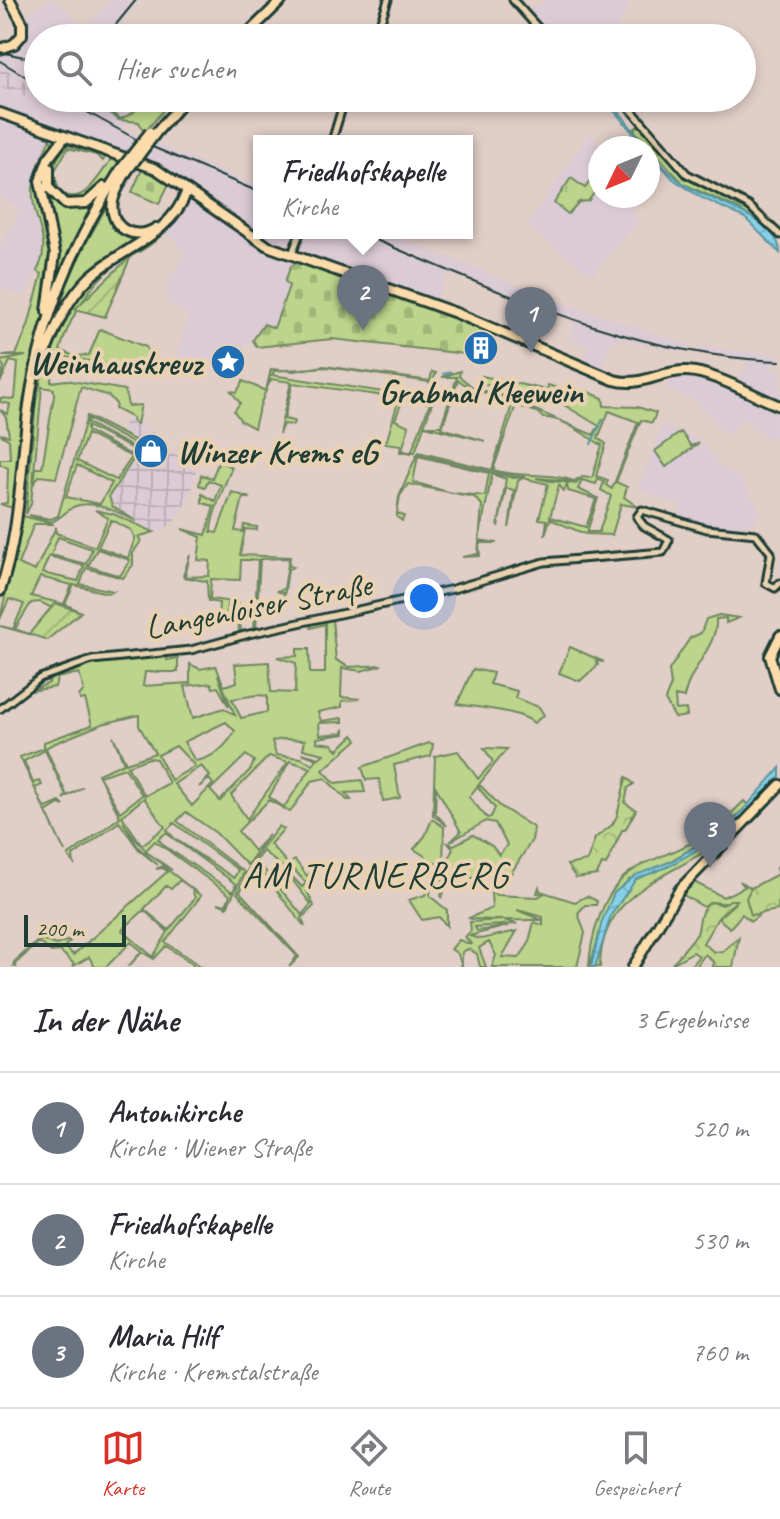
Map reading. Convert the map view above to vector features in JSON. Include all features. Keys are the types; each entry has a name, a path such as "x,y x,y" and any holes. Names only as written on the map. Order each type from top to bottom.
{"main road":[{"path":"0,49 17,42 22,35 22,22 10,0"},
{"path":"252,24 275,0"},
{"path":"255,24 282,0"},
{"path":"45,329 65,273 124,170 169,112"},
{"path":"153,133 173,112"},
{"path":"0,113 145,164 175,181 253,236"},
{"path":"64,138 47,177 49,188 59,201 70,206 86,203 124,170"},
{"path":"0,591 18,521 34,379 45,329 55,254 40,181 48,159 64,138"},
{"path":"124,170 112,209 115,219 125,231 135,234 151,232 187,191"},
{"path":"175,181 177,201"},
{"path":"34,379 53,330 75,294 109,262 158,232 187,191"},
{"path":"258,239 292,255 456,313 614,380 638,383 675,372 693,372 780,406"},
{"path":"780,636 770,651 780,689"},
{"path":"633,967 680,889 780,785"}],"street":[{"path":"380,24 388,0"},
{"path":"513,0 534,24"},
{"path":"334,135 341,112"},
{"path":"633,112 687,174 749,206 780,235"},
{"path":"292,255 298,239"},
{"name":"Langenloiser Straße","path":"0,709 40,678 83,662 207,647 249,634 453,589 544,562 666,550 670,544 667,537 638,520 642,510 707,529 756,534 771,553 766,583 775,588 780,583"}],"shaded area":[{"path":"55,0 81,24 24,24 24,80 0,66 0,44 16,35 23,17"},
{"path":"112,0 140,0 121,24 87,24"},
{"path":"546,0 631,0 619,24 539,24 527,12"},
{"path":"0,66 24,80 24,96 0,87"},
{"path":"0,87 24,96 24,112 134,112 122,128 253,184 253,239 401,239 568,305 690,345 685,352 613,338 601,371 582,364 589,347 568,339 576,324 545,311 531,340 509,330 522,302 468,279 448,274 432,309 298,262 291,266 286,280 289,285 274,328 264,325 235,356 173,367 188,315 167,302 168,282 186,254 178,247 177,240 165,234 185,203 191,199 160,176 50,139 33,189 44,234 45,257 25,296 0,288 0,250 20,208 0,198"},
{"path":"590,132 593,136 588,136 588,208 634,208 631,210 639,221 592,275 527,226"},
{"path":"697,346 780,356 780,363 767,363 775,370 780,368 780,411 774,425 779,429 770,440 742,417 731,434 714,425 713,418 699,408 699,403 667,389 673,377 693,366 736,383 749,361 692,353"},
{"path":"129,416 133,422 162,437 159,446 162,448 176,454 184,451 199,455 192,488 183,508 172,524 158,533 128,517 109,500 109,493 144,445 120,433"},
{"path":"662,426 679,430 699,441 715,457 717,464 739,477 761,511 753,525 722,528 698,522 679,515 682,506 638,489"}],"green space":[{"path":"108,112 121,119 134,112 162,112 144,133 139,122 119,120"},
{"path":"639,125 649,136 639,136 634,129"},
{"path":"50,139 54,146 38,189 53,244 50,284 25,399 16,509 0,504 7,503 8,468 0,464 0,459 10,459 9,440 0,434 9,436 6,417 0,410 8,414 10,404 0,402 0,398 15,399 18,363 10,361 0,383 4,367 0,361 26,356 0,356 16,355 28,326 42,274 37,271 43,243 33,191"},
{"path":"60,143 45,176 51,198 58,204 75,206 85,204 103,192 69,253 50,300 56,243 42,182"},
{"path":"68,145 105,157 103,161 96,155 68,148 54,172 59,191 68,196 76,196 90,188 112,158 122,161 103,186 85,202 60,199 54,185 53,171 55,164"},
{"path":"660,148 691,181 747,209 768,225 765,228 739,209 684,184 660,158"},
{"path":"143,167 170,182 159,204 132,192"},
{"path":"571,178 585,188 588,184 588,201 579,202 568,214 554,203"},
{"path":"111,198 110,203 129,235 165,222 97,269 48,335 74,265"},
{"path":"175,218 154,242 116,264 94,285 77,310 60,350 74,356 89,355 100,329 146,347 150,359 173,367 138,369 52,355 51,382 66,380 125,390 128,406 141,405 137,424 132,421 133,418 115,409 116,404 109,396 81,387 56,478 39,476 34,484 36,468 42,468 54,396 54,389 42,387 31,504 26,514 36,401 49,347 59,322 91,279"},
{"path":"131,256 105,317 75,309"},
{"path":"298,262 491,332 484,351 477,348 474,355 332,339 257,347 253,340 264,324 274,328 289,286 285,281 291,266"},
{"path":"324,366 430,381 432,372 436,373 432,383 438,386 415,452 411,452 430,403 403,399 395,420 409,426 402,450 408,452 400,452 401,445 378,442 387,440 399,398 293,383 284,419 294,421 293,425 283,424 279,434 291,382 271,379 267,389 271,369 285,370 274,371 272,375 429,399 433,390 430,382 327,367 311,368"},
{"path":"460,371 459,376 475,389 512,397 513,394 481,383 482,376 547,390 548,385 584,396 586,391 603,398 604,406 638,407 656,413 652,423 641,420 616,482 627,487 624,497 638,507 621,504 612,535 585,534 550,519 545,535 547,520 539,519 548,484 523,478 518,481 509,528 514,490 506,488 498,527 506,479 492,474 479,539 482,505 474,497 455,493 485,496 489,473 418,456 413,482 448,492 408,484 400,496 397,512 399,497 417,454 513,478 526,477 514,476 418,452 492,470 512,405 493,396 513,399 474,390 458,380 442,428 485,441 425,426 441,426 457,377 442,377","holes":["518,397 559,402 599,426 593,435 517,402","516,405 539,413 543,418 567,424 602,445 592,478 582,477 576,484 536,478 575,482 579,478 574,481 493,470","609,411 638,422 612,489 606,485 608,480 596,476 606,444 598,438","598,479 604,482 601,490 611,496 599,532 587,532 598,498 578,489 582,480 596,484","567,484 568,491 596,499 586,527 550,517 559,485 564,491"]},
{"path":"243,381 266,391 254,428 241,421 234,411 240,403 231,391 237,392"},
{"path":"87,416 144,445 142,448 88,419 87,423 140,451 136,456 131,453 133,449 87,426 87,431 135,457 109,496 112,506 136,521 88,504 73,507 51,522 29,515 51,519 58,516","holes":["87,434 132,457 116,480 77,461","77,465 112,483 100,504 66,497"]},
{"path":"681,432 691,446 699,443 666,467 655,451"},
{"path":"219,461 232,467 211,532 217,533 232,492 250,498 243,498 235,531 243,532 244,525 257,527 257,530 245,529 240,555 290,557 289,566 293,567 288,569 283,604 284,593 276,591 284,589 289,558 260,559 256,629 271,627 239,634 237,604 227,604 226,621 218,621 219,603 208,601 207,581 184,577 183,576 190,555 185,577 209,576 210,561 198,560 201,537 182,529 206,535 214,506 202,503 202,494 215,501 221,485 208,480 205,487 199,485 201,475 212,478","holes":["241,560 258,560 254,629 241,631 239,603 210,599 211,579 240,580"]},
{"path":"95,510 113,514 154,532 138,537 141,541 133,553 133,565 123,578 86,568 80,584 113,591 107,593 74,585 65,604 81,612 55,603 52,608 40,602 31,603 15,629 29,634 0,626 13,629 24,604 9,599 0,619 23,516 54,524 34,524 18,564 35,571 56,527 56,533 95,547 108,518","holes":["111,520 131,530 135,538 128,558 98,547","58,537 92,549 86,564 51,555","97,549 130,560 120,576 88,566","49,556 84,566 78,581 42,573","40,577 72,585 64,604 31,596"]},
{"path":"479,540 497,543 479,543 480,556 462,557 478,554"},
{"path":"55,603 81,612 47,640 29,634"},
{"path":"719,615 739,618 726,623 726,618 716,619 713,639 691,677 684,698 675,696 676,710 686,709 687,716 675,718 665,700 671,685 669,670 690,638 701,633 706,619"},
{"path":"332,619 336,660 349,667 382,665 361,671 342,668 341,697 360,699 342,701 342,707 318,712 321,721 343,718 343,722 319,723 320,735 342,733 344,730 345,734 317,738 317,742 332,744 338,750 353,735 357,740 323,770 335,783 362,780 365,792 345,793 351,800 347,800 325,778 312,781 290,812 269,800 238,831 254,851 269,835 247,865 216,833 186,812 177,821 244,872 227,907 218,903 226,905 230,895 155,841 146,850 123,822 138,847 158,865 140,851 119,822 73,856 74,864 68,856 120,817 99,776 98,774 124,763 113,736 126,763 155,753 139,726 139,715 102,724 46,748 67,796 83,787 63,799 66,795 45,750 24,761 33,783 40,781 42,785 35,788 38,795 20,757 44,748 44,742 92,725 85,699 80,700 79,696 84,690 79,673 57,678 55,687 31,691 49,683 50,677 115,657 166,655 167,660 178,658 178,672 145,672 143,686 190,683 190,664 200,669 216,666 224,686 237,682 235,664 269,662 271,692 295,693 296,663 277,657 297,656 297,649 309,649 310,673 325,673 325,624 311,628 310,625","holes":["218,675 235,715 224,708 193,718 185,686 211,683 213,688 218,687 229,707","267,696 267,712 241,718 232,699","226,722 235,731 219,751 195,761 184,742","284,739 305,740 303,749 324,754 319,758 302,753 317,759 313,765 301,758 276,755 272,741","176,746 195,766 171,780 158,755","246,755 254,761 251,769 220,801 210,790","269,756 288,762 247,819 231,795","149,758 156,759 169,783 145,796 127,766","290,761 311,768 284,807 269,797","201,766 210,776 199,787 209,779 213,784 192,806 174,784","125,768 142,795 120,812 99,776","144,798 165,827 142,845 122,816","174,823 238,870 234,878 174,838 167,830","166,833 236,884 233,892 158,839"]},
{"path":"570,647 604,662 596,661 598,665 580,681 559,673"},
{"path":"473,669 493,673 490,684 517,691 515,698 539,707 544,715 534,723 509,712 457,704"},
{"path":"433,744 431,756 394,765 400,798 383,801 379,779 366,780 362,767"},
{"path":"484,748 507,749 469,797 487,818 491,817 495,808 478,787 480,785 500,806 534,828 532,840 510,875 481,875 446,887 441,898 445,866 453,849 448,843 454,845 473,835 492,846 499,855 507,845 495,823 486,821 450,842 461,832 436,787 435,813 447,826 433,815 435,756 458,751 478,779 493,762"},
{"path":"626,777 634,784 628,788 625,803 636,810 625,830 622,830 606,865 602,864 597,875 576,878 567,865 587,861 595,838 612,825"},
{"path":"744,801 748,805 722,830 667,863 630,879 614,893 589,967 598,921 607,899 620,881 642,865 701,837"},
{"path":"60,802 64,806 59,804 46,812 45,809"},
{"path":"432,819 444,827 443,868 414,849 425,836"},
{"path":"737,825 719,842 632,896 616,914 605,936 611,915 636,879 669,866"},
{"path":"279,826 284,829 270,844 288,864 284,868 302,887 306,883 289,864 295,860 307,876 314,868 317,870 306,889 314,906 302,918 305,927 255,863 240,892 299,957 289,967 297,956 237,893 250,864","holes":["263,851 283,868 311,904 302,915 256,860"]},
{"path":"780,864 778,910 751,915 746,898 751,888 778,874 776,869"},
{"path":"163,866 201,896 165,942 202,967 193,967 166,946 154,959 142,952 128,967 142,951 131,942 106,967 95,967 89,957 72,967 74,964 60,951 51,952 39,942 15,964 16,967 13,966 14,962 40,939 56,945 72,939 65,946 73,955 168,871 156,869","holes":["180,880 192,889 195,898 169,930 144,909 166,886 171,889","144,910 168,932 153,957 122,930"]},
{"path":"431,881 430,896 447,910 447,926 439,917 422,920 409,900 425,895"},
{"path":"692,881 723,897 745,887 740,881 751,888 749,907 758,916 751,921 742,914 730,928 718,918 734,904 711,902 704,907 680,893"},
{"path":"539,887 540,891 575,902 587,896 597,901 596,905 585,905 578,913 585,933 577,967 492,967 496,955 489,942 479,948 486,967 480,967 477,954 468,949 462,952 462,967 458,954 451,949 459,940 472,945 465,937 471,931 470,922 502,920 469,918 492,908 491,892 496,895 538,897 543,894 537,893","holes":["517,910 543,917 543,925 534,922 528,945 519,958 502,957 517,931 481,939 469,936 508,926 477,931 475,927 517,924 503,920 542,920"]},
{"path":"737,900 718,918 703,943 714,952 723,951 739,937 733,967 712,967 714,963 705,954 696,967 690,967 699,956 693,952 672,964 697,934 701,913 707,906 711,902 723,905"},
{"path":"604,938 600,967 595,967"}],"water":[{"path":"615,112 619,112 638,136"},
{"path":"660,162 694,190 759,222 777,241 780,253 745,218 700,197 673,179"},
{"path":"780,768 780,777 737,825 669,866 636,879 611,915 595,967 591,967 602,921 614,893 636,875 672,861 732,823"}],"waterway":[{"path":"443,374 451,372"},
{"path":"436,390 438,386"},
{"path":"591,444 603,419"}],"railway":[{"path":"116,24 136,0"},
{"path":"0,52 24,57"},
{"path":"0,61 24,76"},
{"path":"87,112 143,143 253,189"},
{"path":"373,239 512,297 617,333 670,347 780,361"}],"place":[{"name":"Friedhofskapelle","path":"363,331"},
{"name":"Grabmal Kleewein","path":"481,348"},
{"name":"Antonikirche","path":"531,353"},
{"name":"Weinhauskreuz","path":"228,362"},
{"name":"Winzer Krems eG","path":"151,451"},
{"name":"Maria Hilf","path":"710,868"}],"district":[{"name":"AM TURNERBERG","path":"376,874"}]}
